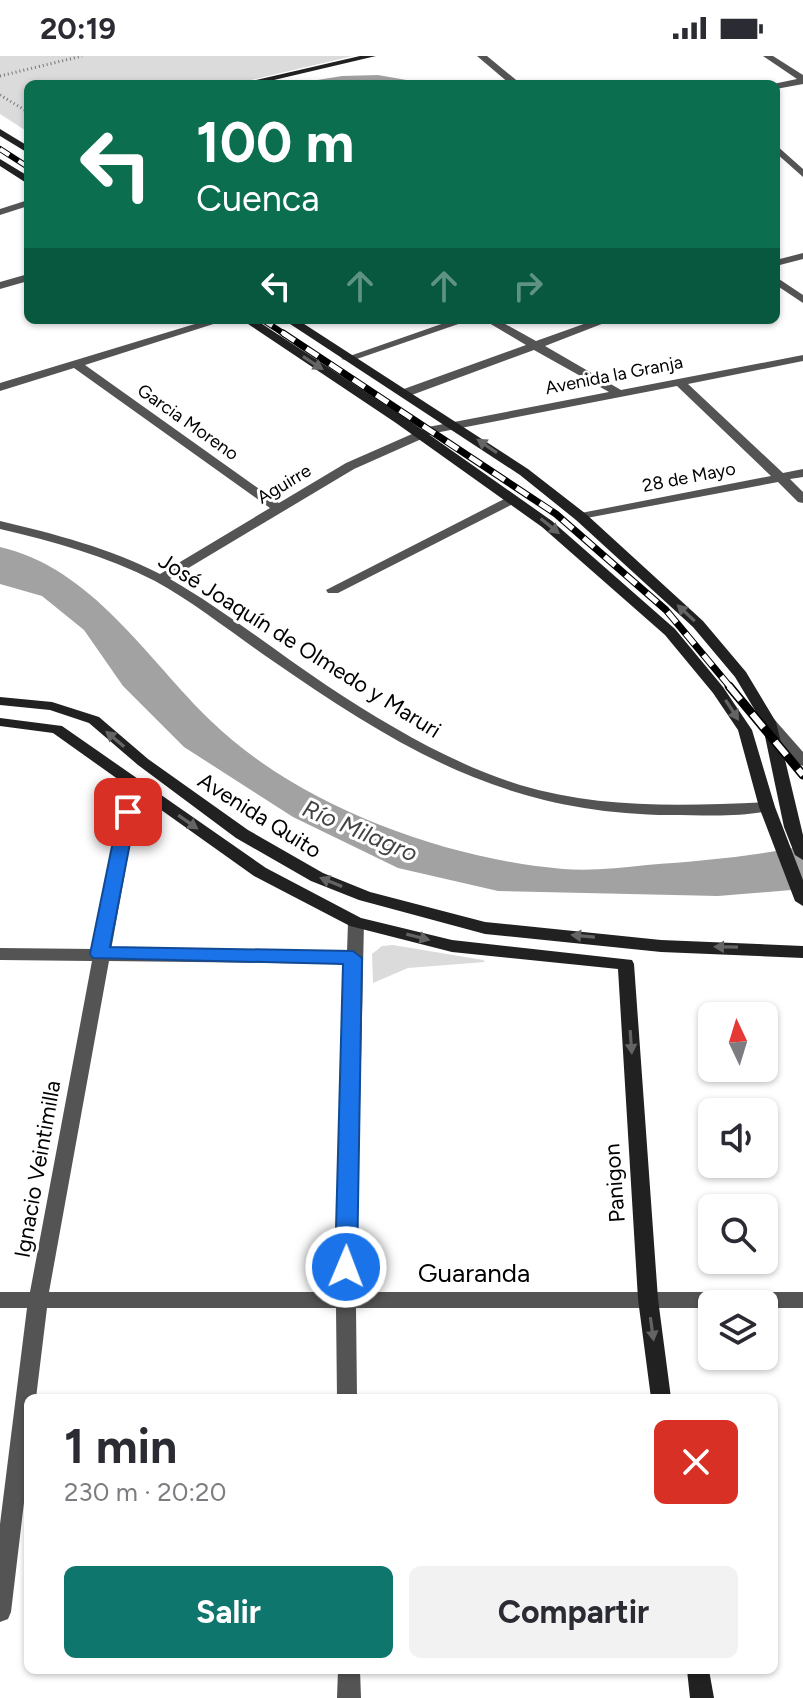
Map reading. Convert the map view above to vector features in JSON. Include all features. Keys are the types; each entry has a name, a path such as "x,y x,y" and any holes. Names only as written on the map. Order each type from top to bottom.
{"main road":[{"path":"262,80 372,56"},
{"path":"0,132 24,147"},
{"path":"3,164 24,178"},
{"path":"254,324 427,432 547,524 670,632 718,690 745,730 767,807 803,901"},
{"path":"296,324 347,359 454,423 581,517 698,624 741,675 769,722 792,827 803,855"},
{"name":"Avenida Quito","path":"0,701 52,706 94,720 143,762 242,834 317,877 365,896 485,928 661,946 799,949"},
{"name":"Avenida Quito","path":"0,722 57,729 260,872 356,922 452,946 626,964"},
{"path":"626,964 639,953 661,946"},
{"name":"Panigon","path":"626,964 648,1299 660,1394"},
{"path":"699,1674 702,1698"}],"street":[{"path":"481,56 510,80"},
{"path":"767,56 803,80"},
{"path":"780,85 803,80"},
{"path":"780,152 803,174"},
{"path":"0,212 24,204"},
{"path":"780,262 803,256"},
{"path":"0,286 24,278"},
{"path":"780,283 803,300"},
{"path":"0,387 207,324"},
{"path":"347,359 452,324"},
{"path":"497,324 617,392"},
{"path":"405,393 594,324"},
{"name":"Avenida la Granja","path":"427,432 454,423 803,358"},
{"name":"Garcia Moreno","path":"77,365 278,508"},
{"path":"678,381 803,499"},
{"name":"Aguirre","path":"161,579 350,466 427,432"},
{"name":"28 de Mayo","path":"581,517 803,473"},
{"path":"333,590 512,499"},
{"name":"José Joaquín de Olmedo y Maruri","path":"0,525 58,538 161,579 394,735 480,777 586,805 716,810 767,807"},
{"path":"769,722 803,761"},
{"name":"Ignacio Veintimilla","path":"27,1394 38,1301 99,954 133,784"},
{"path":"347,1394 346,1298 356,922"},
{"path":"0,954 353,958"},
{"name":"Guaranda","path":"0,1300 803,1300"},
{"name":"Ignacio Veintimilla","path":"0,1612 24,1416"},
{"path":"349,1674 349,1698"}],"path":[{"path":"0,76 82,56"},
{"path":"0,95 24,110"}],"shaded area":[{"path":"0,56 353,56 251,80 24,80 24,129 0,114"},
{"path":"393,945 485,962 408,968 373,983 372,954 382,946"}],"water":[{"path":"378,75 406,80 318,80"},
{"name":"Río Milagro","path":"0,547 33,558 63,574 90,595 211,721 246,751 329,802 375,823 470,853 563,869 605,869 706,860 803,846 803,889 718,896 498,891 398,868 293,817 184,747 123,686 84,630 42,596 0,584"}],"railway":[{"path":"0,149 24,164"},
{"path":"269,324 286,335"},
{"path":"283,333 556,514 666,610 731,688"},
{"path":"729,686 803,775"}],"route":[{"path":"128,812 99,954 353,958 346,1267"}]}
